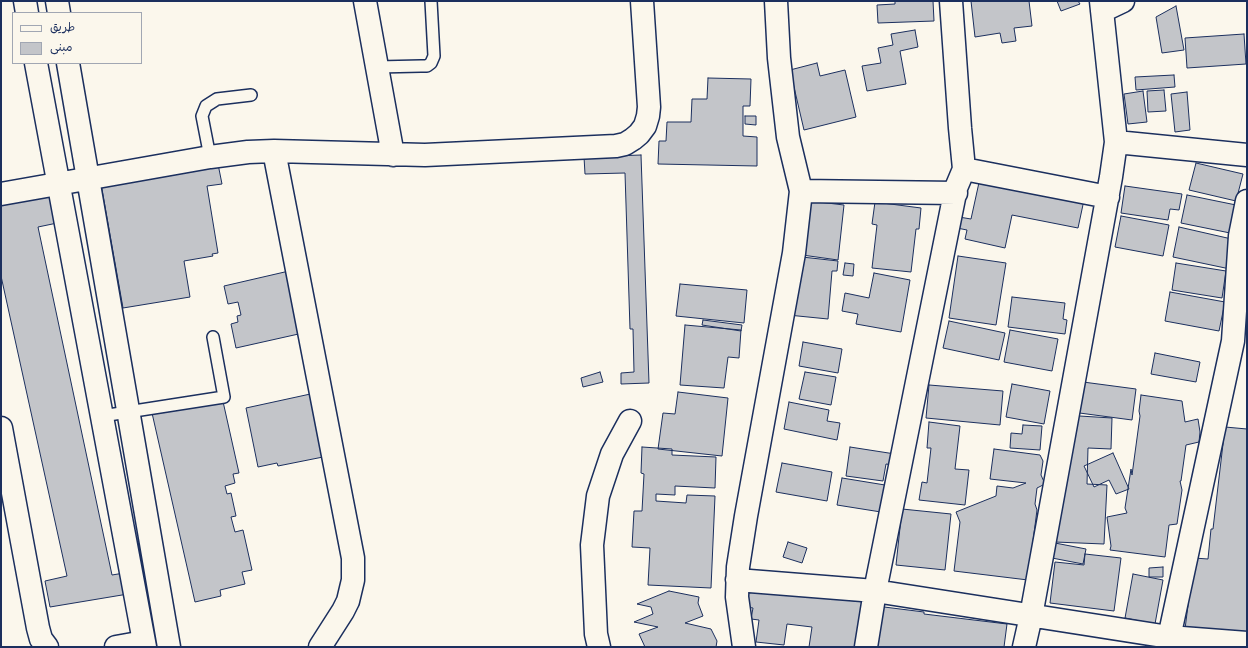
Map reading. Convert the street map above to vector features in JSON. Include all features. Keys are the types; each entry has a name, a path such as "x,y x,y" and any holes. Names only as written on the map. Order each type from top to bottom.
{"street":[{"path":"25,1 27,12"},
{"path":"57,1 59,12"},
{"path":"365,1 393,154"},
{"path":"1,194 210,157 248,152 274,151 425,155 616,146 633,140 645,126 648,116 649,107 642,1"},
{"path":"744,647 737,596 737,580 746,516 794,253 800,191 788,137 779,58 776,1"},
{"path":"866,647 875,591 956,193 964,169 951,1"},
{"path":"1024,647 1108,197 1116,142 1101,6 1123,1"},
{"path":"36,64 144,645 116,647"},
{"path":"68,64 169,647"},
{"path":"1116,142 1247,155"},
{"path":"274,151 353,558 353,580 348,601 320,647"},
{"path":"964,169 1108,197"},
{"path":"800,191 956,193"},
{"path":"1168,642 1240,342 1240,236 1247,201"},
{"path":"599,647 596,634 592,545 598,496 612,454 630,421"},
{"path":"1,428 38,628 41,638 48,647"},
{"path":"737,580 875,591 1030,616 1168,642 1247,643"}],"lane":[{"path":"377,67 427,66 431,63 434,56 431,1"},
{"path":"210,157 202,116 206,106 217,99 250,95"},
{"path":"102,416 224,397 213,337"}],"building":[{"path":"895,1 933,1 934,21 878,23 877,5 895,4"},
{"path":"971,1 1029,1 1032,26 1014,28 1016,41 1002,43 1000,33 975,37"},
{"path":"1057,1 1078,1 1080,4 1061,11"},
{"path":"1176,6 1184,50 1162,53 1156,17"},
{"path":"915,30 918,47 900,51 906,84 867,91 862,66 881,63 878,48 893,45 891,34"},
{"path":"1244,34 1246,64 1187,68 1185,38"},
{"path":"817,63 820,76 845,70 856,117 804,130 790,70"},
{"path":"1174,75 1175,87 1136,90 1135,77"},
{"path":"708,78 751,79 750,106 743,106 743,136 757,137 757,166 658,164 659,141 666,141 667,122 691,122 692,99 707,99"},
{"path":"1164,90 1166,111 1148,112 1147,91"},
{"path":"1143,91 1147,122 1128,124 1124,94"},
{"path":"1187,92 1190,130 1175,132 1171,94"},
{"path":"745,116 756,116 756,125 745,124"},
{"path":"641,155 649,383 621,384 621,373 634,372 633,329 630,329 625,173 585,174 584,157"},
{"path":"1196,163 1243,174 1236,201 1189,190"},
{"path":"218,164 222,184 207,186 218,253 212,254 213,256 184,261 190,297 123,308 101,184"},
{"path":"980,178 1084,200 1078,228 1012,215 1005,248 965,239 967,230 957,228 959,217 971,219"},
{"path":"1125,186 1182,194 1179,210 1170,209 1168,220 1121,213"},
{"path":"56,193 62,222 38,227 112,575 124,573 128,594 50,607 45,581 67,576 1,276 1,203"},
{"path":"1187,195 1241,206 1235,234 1181,223"},
{"path":"802,200 844,205 838,260 795,254"},
{"path":"875,202 921,208 919,229 916,229 911,272 872,268 877,225 872,224"},
{"path":"1121,216 1169,225 1163,256 1115,247"},
{"path":"1179,227 1236,240 1230,269 1173,257"},
{"path":"793,256 838,261 837,271 832,271 828,319 788,315"},
{"path":"958,256 1006,263 996,325 949,318"},
{"path":"845,263 854,264 853,276 843,275"},
{"path":"1176,263 1226,271 1222,298 1172,290"},
{"path":"289,271 303,333 236,348 231,324 238,322 237,316 241,315 238,302 228,304 224,286"},
{"path":"874,273 910,280 901,332 856,324 858,314 842,311 845,293 869,298"},
{"path":"680,284 747,290 744,323 676,316"},
{"path":"1170,292 1225,302 1219,331 1165,321"},
{"path":"1012,297 1065,303 1063,319 1067,320 1065,334 1008,327"},
{"path":"703,320 742,325 741,331 702,325"},
{"path":"949,321 1005,333 999,360 943,348"},
{"path":"685,325 741,330 739,358 728,357 724,388 680,385"},
{"path":"1010,330 1058,339 1052,371 1004,362"},
{"path":"803,342 842,349 838,373 799,366"},
{"path":"1155,353 1200,362 1196,382 1151,374"},
{"path":"600,372 603,382 583,387 581,378"},
{"path":"805,372 836,377 831,405 799,399"},
{"path":"1083,382 1136,389 1132,420 1072,412"},
{"path":"1012,384 1050,391 1044,424 1006,417"},
{"path":"929,385 1003,391 1000,425 926,418"},
{"path":"678,392 728,398 722,456 658,449 663,413 675,414"},
{"path":"315,393 328,456 278,466 277,463 258,467 246,408"},
{"path":"1141,395 1182,401 1185,422 1198,419 1200,432 1199,442 1186,445 1180,481 1182,490 1177,524 1169,525 1165,557 1110,550 1111,546 1107,517 1127,513 1125,508 1131,469 1132,475 1140,416 1139,411"},
{"path":"222,397 239,473 233,474 235,483 225,486 227,494 231,493 236,516 231,517 235,532 243,530 252,570 242,572 245,584 220,590 221,596 195,602 152,413"},
{"path":"789,402 829,410 827,421 840,423 837,440 784,429"},
{"path":"1063,415 1112,418 1111,449 1088,448 1087,484 1107,485 1104,544 1055,542"},
{"path":"929,422 960,426 955,469 969,470 965,505 919,500 922,482 927,483 931,448 927,448"},
{"path":"1023,425 1042,426 1040,450 1010,448 1011,433 1022,434"},
{"path":"1225,427 1247,429 1247,636 1185,629 1194,558 1208,559"},
{"path":"642,447 672,449 672,455 716,457 715,488 675,486 675,495 656,494 656,501 686,503 687,495 715,496 711,588 648,585 650,548 632,547 634,511 642,511 644,474 641,473"},
{"path":"850,447 895,454 893,465 886,464 883,481 846,476"},
{"path":"994,449 1040,455 1043,461 1041,475 1045,484 1037,488 1035,504 1037,510 1028,580 954,571 960,522 956,512 996,496 997,486 1013,488 1026,483 990,479"},
{"path":"1113,453 1129,489 1116,494 1109,480 1094,487 1084,466"},
{"path":"782,463 832,472 827,501 776,492"},
{"path":"842,478 885,485 881,512 837,505"},
{"path":"902,509 951,514 945,570 896,565"},
{"path":"788,542 807,548 802,563 783,557"},
{"path":"1055,543 1086,549 1083,564 1052,558"},
{"path":"1085,554 1121,558 1114,611 1050,603 1055,562 1084,565"},
{"path":"1163,567 1163,577 1149,577 1149,568"},
{"path":"1133,574 1163,580 1155,624 1125,618"},
{"path":"749,589 864,602 859,647 809,647 812,627 787,624 784,645 756,642 759,620 751,619 753,608 746,607"},
{"path":"669,591 699,597 698,603 703,616 685,623 711,629 717,641 716,647 645,647 639,634 658,627 634,622 653,614 651,607 637,604"},
{"path":"876,606 924,612 924,614 1007,624 1004,647 871,647"}]}
